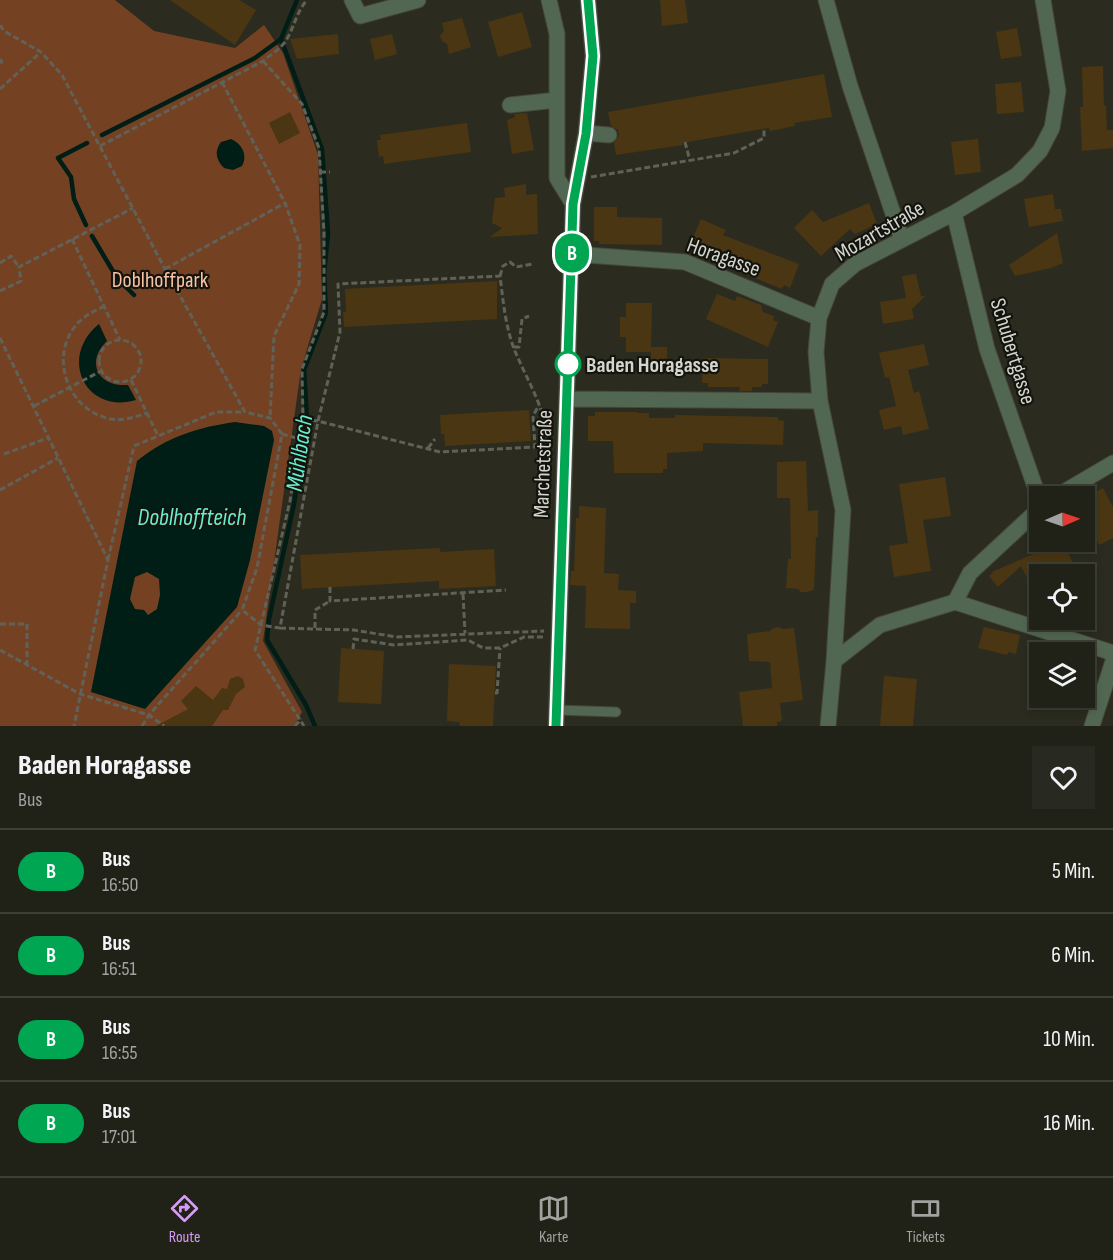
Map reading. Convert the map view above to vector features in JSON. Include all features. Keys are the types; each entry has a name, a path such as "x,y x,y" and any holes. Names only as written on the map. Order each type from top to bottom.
{"street":[{"path":"352,0 360,16 418,0"},
{"path":"549,0 557,34 557,177 573,204"},
{"name":"Marchetstraße","path":"556,726 573,204 586,134 593,56 588,0"},
{"path":"826,0 850,86 903,240"},
{"name":"Mozartstraße","path":"828,726 843,510 820,401 816,352 819,318 832,284 855,264 954,213 1017,175 1040,151 1052,128 1058,91 1043,0"},
{"path":"510,105 557,100"},
{"path":"586,134 609,135"},
{"name":"Schubertgasse","path":"954,213 987,349 1035,486"},
{"name":"Horagasse","path":"572,254 685,262 819,318"},
{"path":"567,399 820,401"},
{"path":"1074,486 1113,463"},
{"path":"955,602 970,573 1029,518"},
{"path":"834,661 880,625 955,602 1113,653"},
{"path":"1092,726 1113,661"}],"lane":[{"path":"557,710 616,712"}],"path":[{"path":"100,146 262,61 278,50 286,41 301,6 307,0"},
{"path":"0,26 4,31 41,52 62,75 165,269 245,412"},
{"path":"0,34 4,31"},
{"path":"0,89 41,52"},
{"path":"0,58 2,62 0,63"},
{"path":"262,61 302,104 319,148 321,173 324,312 302,369 304,419 290,501 255,650 304,726"},
{"path":"222,82 285,203 300,245 299,284 274,336 270,418"},
{"path":"577,176 596,177 734,153 764,138 764,129"},
{"path":"686,142 690,161"},
{"path":"321,173 330,172"},
{"path":"165,269 285,203"},
{"path":"19,267 133,208"},
{"path":"72,238 120,340"},
{"path":"0,263 11,256 19,267 21,282 0,291"},
{"path":"533,264 516,267 510,262 503,266 500,276 506,323 547,427 547,443"},
{"path":"280,628 318,420 340,333 338,284 500,276"},
{"path":"105,306 89,313 77,324 68,339 63,355 64,372 69,387 80,402 94,413 111,419 129,419 147,413"},
{"path":"514,347 519,347 522,319 529,316"},
{"path":"0,338 108,560"},
{"path":"120,340 131,342 139,350 142,361 139,372 132,380 120,383 109,380 101,371 99,360 102,350 110,342 120,340"},
{"path":"33,406 101,371"},
{"path":"132,380 158,436"},
{"path":"304,419 318,420 440,452 535,447 533,416 539,404"},
{"path":"74,726 134,446 216,412 245,412 270,418 282,434 300,439"},
{"path":"142,726 149,715 242,610 257,568 282,434"},
{"path":"3,454 48,438"},
{"path":"428,448 435,439"},
{"path":"0,490 58,458"},
{"path":"330,587 330,601"},
{"path":"315,628 315,610 330,601 506,590"},
{"path":"464,594 465,633"},
{"path":"242,610 262,625 273,627 354,630 396,637 545,631"},
{"path":"0,624 27,624 27,665"},
{"path":"353,649 354,630"},
{"path":"354,639 394,645 468,640 483,648 500,648 524,637 545,638"},
{"path":"495,693 497,693 500,648"},
{"path":"0,650 80,694 149,715 164,726"},
{"path":"295,726 301,719"}],"green space":[{"name":"Doblhoffpark","path":"0,0 115,0 154,31 235,48 264,25 283,53 318,155 322,299 301,369 263,641 302,712 294,726 0,726"}],"water":[{"path":"231,139 241,147 244,154 242,166 233,170 224,168 217,155 221,142"},
{"path":"99,324 107,341 97,357 98,372 109,382 128,385 136,400 118,402 103,399 91,391 83,380 79,367 80,352 87,337"},
{"name":"Doblhoffteich","path":"235,422 264,426 272,431 274,440 250,560 237,607 145,709 91,692 137,461 171,439","holes":["147,572 159,579 160,595 157,609 148,615 144,610 135,609 130,599 135,577"]}],"building":[{"path":"170,0 239,0 256,10 235,45"},
{"path":"660,0 685,0 688,23 662,26"},
{"path":"522,12 532,47 498,57 488,22"},
{"path":"462,18 471,47 449,54 447,44 440,36 444,31 442,23"},
{"path":"1017,28 1022,56 1001,59 996,32"},
{"path":"338,34 339,54 297,59 290,39"},
{"path":"392,34 397,54 375,60 370,39"},
{"path":"1103,66 1104,106 1106,106 1107,130 1113,130 1113,148 1082,151 1080,107 1083,107 1082,67"},
{"path":"824,74 832,117 794,123 795,126 770,131 769,128 616,155 614,143 619,135 618,130 611,126 608,112"},
{"path":"1021,82 1024,112 997,114 995,84"},
{"path":"290,112 300,133 279,144 269,123"},
{"path":"527,113 534,150 512,154 507,120 515,117 514,114"},
{"path":"467,123 471,152 384,164 383,156 379,157 377,140 381,140 380,135"},
{"path":"978,139 981,172 955,175 951,142"},
{"path":"526,184 526,195 537,194 538,234 490,237 502,228 492,223 495,198 505,197 504,188"},
{"path":"1053,194 1055,209 1061,209 1063,221 1029,227 1024,199"},
{"path":"869,203 877,224 855,234 850,229 821,256 794,228 812,210 823,222"},
{"path":"594,207 617,207 617,217 662,218 662,245 599,244 599,241 594,241"},
{"path":"701,219 726,230 723,235 799,264 790,288 784,285 782,289 687,251"},
{"path":"1057,233 1063,263 1015,276 1009,265"},
{"path":"916,274 921,296 925,296 912,309 914,319 883,324 880,302 906,298 902,276"},
{"path":"497,281 497,319 344,327 345,289"},
{"path":"717,294 735,301 737,296 761,305 763,312 774,316 773,320 778,322 768,347 706,319"},
{"path":"626,303 652,303 651,347 667,347 667,368 651,368 651,352 626,352 626,337 620,337 620,317 626,317"},
{"path":"924,344 929,365 908,370 914,393 919,391 929,429 903,435 901,426 884,430 879,410 896,406 889,377 885,378 879,353"},
{"path":"703,358 768,359 768,384 762,384 762,387 752,387 752,391 739,391 740,387 708,387 708,383 702,383"},
{"path":"529,410 531,441 445,446 444,434 441,434 440,415"},
{"path":"595,412 649,413 649,418 675,418 675,415 778,417 778,420 784,421 783,445 703,443 703,451 667,453 667,469 663,469 663,473 614,473 613,441 588,441 588,416 595,416"},
{"path":"806,461 808,511 818,510 818,537 816,537 814,590 800,592 799,589 786,588 788,559 791,559 790,498 777,498 777,462"},
{"path":"945,477 951,516 923,520 931,571 894,577 889,546 908,543 899,484"},
{"path":"1103,488 1113,507 1113,538 1099,545 1095,537 1095,492"},
{"path":"579,506 606,508 604,573 619,574 618,590 636,591 636,603 630,603 630,629 585,628 586,586 570,585 571,571 574,571 576,518 579,518"},
{"path":"440,548 440,552 494,549 496,586 439,589 439,581 302,589 300,555"},
{"path":"1039,552 1067,552 1074,564 1029,564 1029,582 1021,566 998,587 989,576 994,571"},
{"path":"779,627 794,628 803,700 780,703 782,721 777,722 777,726 743,726 739,692 772,688 770,662 749,661 747,634 770,631"},
{"path":"984,627 1020,635 1016,654 1008,652 1007,655 978,648"},
{"path":"341,648 384,651 381,704 338,702"},
{"path":"449,664 496,666 493,726 460,726 459,722 447,721"},
{"path":"238,676 243,679 245,687 236,694 228,710 223,710 212,726 156,726 188,709 181,701 196,686 213,700 222,688 227,689 230,679"},
{"path":"884,676 917,679 913,726 880,726"}],"waterway":[{"name":"Mühlbach","path":"297,0 281,39 322,149 328,234 324,272 326,313 304,370 307,419 294,504 269,619 267,640 306,705 315,726"},
{"path":"102,135 255,58 281,39"},
{"path":"86,225 74,199 71,177 58,158 87,143"},
{"path":"92,236 117,278 134,295"}],"bus line":[{"name":"B","path":"556,726 573,204 586,134 593,56 588,0"}],"place":[{"name":"Baden Horagasse","path":"568,364"}]}
